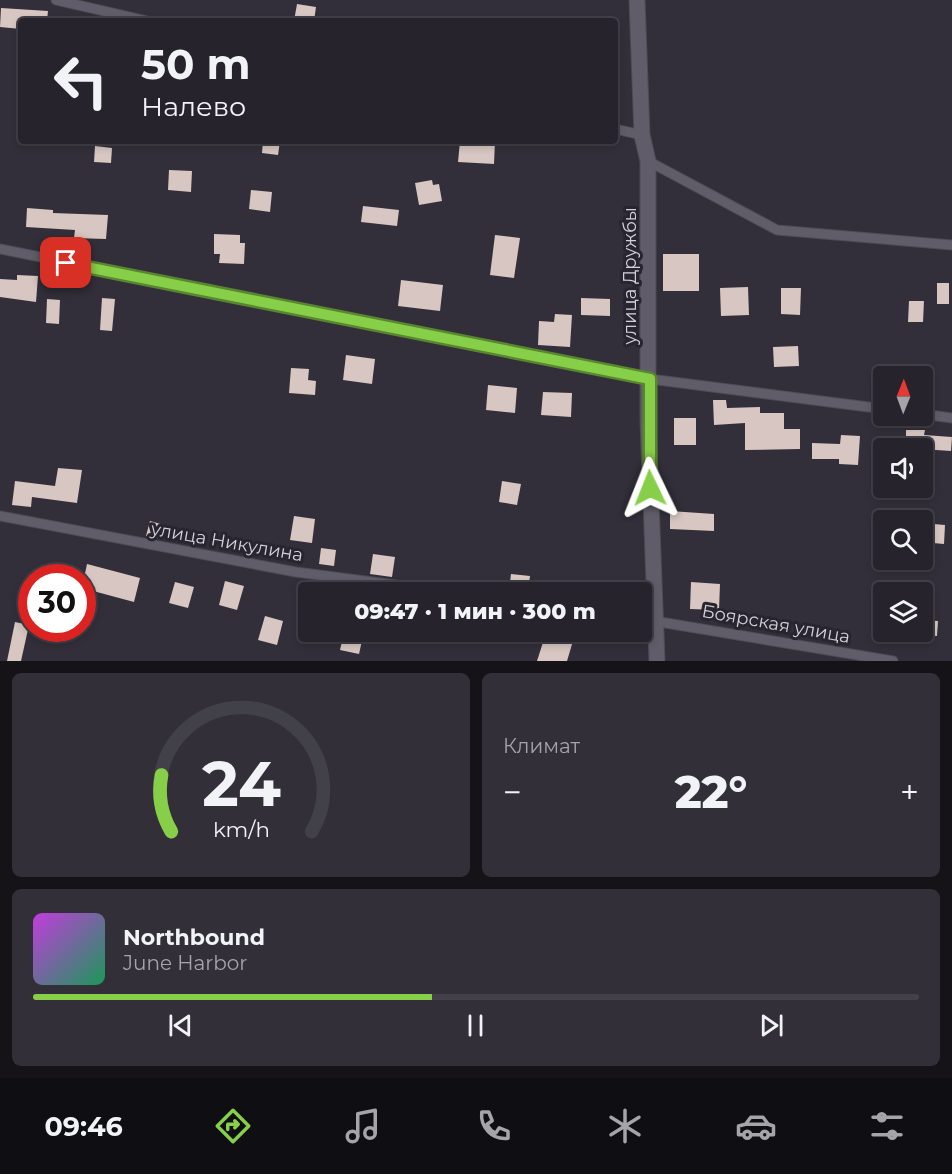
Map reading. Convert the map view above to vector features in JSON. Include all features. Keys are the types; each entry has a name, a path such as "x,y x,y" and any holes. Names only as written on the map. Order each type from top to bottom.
{"street":[{"path":"637,0 642,135"},
{"name":"улица Дружбы","path":"648,161 650,379 648,582"},
{"name":"улица Дружбы","path":"652,638 657,661"}],"lane":[{"path":"56,0 134,18"},
{"path":"618,130 642,135 648,161 777,230 952,245"},
{"path":"0,249 650,379 873,409"},
{"path":"933,415 952,418"},
{"name":"улица Никулина","path":"0,516 297,572 373,582"},
{"name":"Боярская улица","path":"652,620 893,661"}],"building":[{"path":"297,4 316,7 314,18 295,18"},
{"path":"1,8 48,11 47,18 18,18 18,29 0,27"},
{"path":"263,144 280,144 278,155 262,153"},
{"path":"460,144 495,144 494,164 458,162"},
{"path":"95,146 112,148 111,163 94,162"},
{"path":"169,170 192,171 191,192 168,190"},
{"path":"432,180 433,185 439,184 442,201 419,205 415,183"},
{"path":"251,190 272,192 270,212 249,209"},
{"path":"363,206 399,210 397,226 361,222"},
{"path":"27,208 53,210 53,213 108,215 106,239 74,238 75,230 26,227"},
{"path":"214,234 240,235 240,243 245,243 244,264 219,263 220,254 214,254"},
{"path":"495,235 520,238 514,278 490,275"},
{"path":"663,254 699,254 699,291 663,291"},
{"path":"17,275 38,276 36,302 0,297 0,279 17,280"},
{"path":"401,280 443,285 440,311 398,306"},
{"path":"937,283 949,283 949,304 937,304"},
{"path":"748,287 749,315 721,316 720,288"},
{"path":"781,288 801,288 800,315 781,314"},
{"path":"102,298 115,299 112,331 100,330"},
{"path":"581,298 610,299 610,316 581,315"},
{"path":"47,299 60,300 59,324 46,323"},
{"path":"909,301 924,301 923,322 908,322"},
{"path":"555,314 572,315 570,347 538,345 539,321 554,322"},
{"path":"798,346 799,366 774,367 773,347"},
{"path":"346,355 375,359 372,384 343,380"},
{"path":"291,368 309,369 308,380 316,381 315,395 289,393"},
{"path":"488,385 517,388 515,413 486,410"},
{"path":"543,392 572,393 571,417 541,415"},
{"path":"713,400 726,400 727,408 760,407 760,413 784,413 784,429 800,429 800,449 745,450 745,423 714,425"},
{"path":"674,418 696,418 696,445 674,445"},
{"path":"906,430 925,430 924,435 952,437 951,451 933,450 933,438 906,438"},
{"path":"841,435 860,436 858,465 839,464 839,459 812,459 812,443 840,444"},
{"path":"58,468 82,470 77,503 32,497 31,507 12,505 15,481 55,486"},
{"path":"502,481 521,484 517,505 499,502"},
{"path":"670,511 714,514 714,531 670,529"},
{"path":"294,516 315,519 312,543 290,540"},
{"path":"150,521 164,525 161,539 146,536"},
{"path":"933,524 945,525 944,544 933,543"},
{"path":"321,548 336,550 334,566 319,564"},
{"path":"373,554 395,557 392,577 370,574"},
{"path":"96,566 140,578 134,602 96,592"},
{"path":"511,574 530,576 529,582 510,582"},
{"path":"225,581 244,586 237,610 219,605"},
{"path":"175,582 194,587 188,608 169,603"},
{"path":"691,582 720,584 719,610 690,609"},
{"path":"265,616 283,621 277,645 258,640"},
{"path":"933,621 938,621 937,636 933,636"},
{"path":"15,622 18,623 18,642 25,642 21,661 7,661"},
{"path":"342,642 362,642 359,654 340,650"},
{"path":"543,642 573,642 567,661 537,661"}],"route":[{"path":"66,263 650,379 648,421 650,488"}]}
